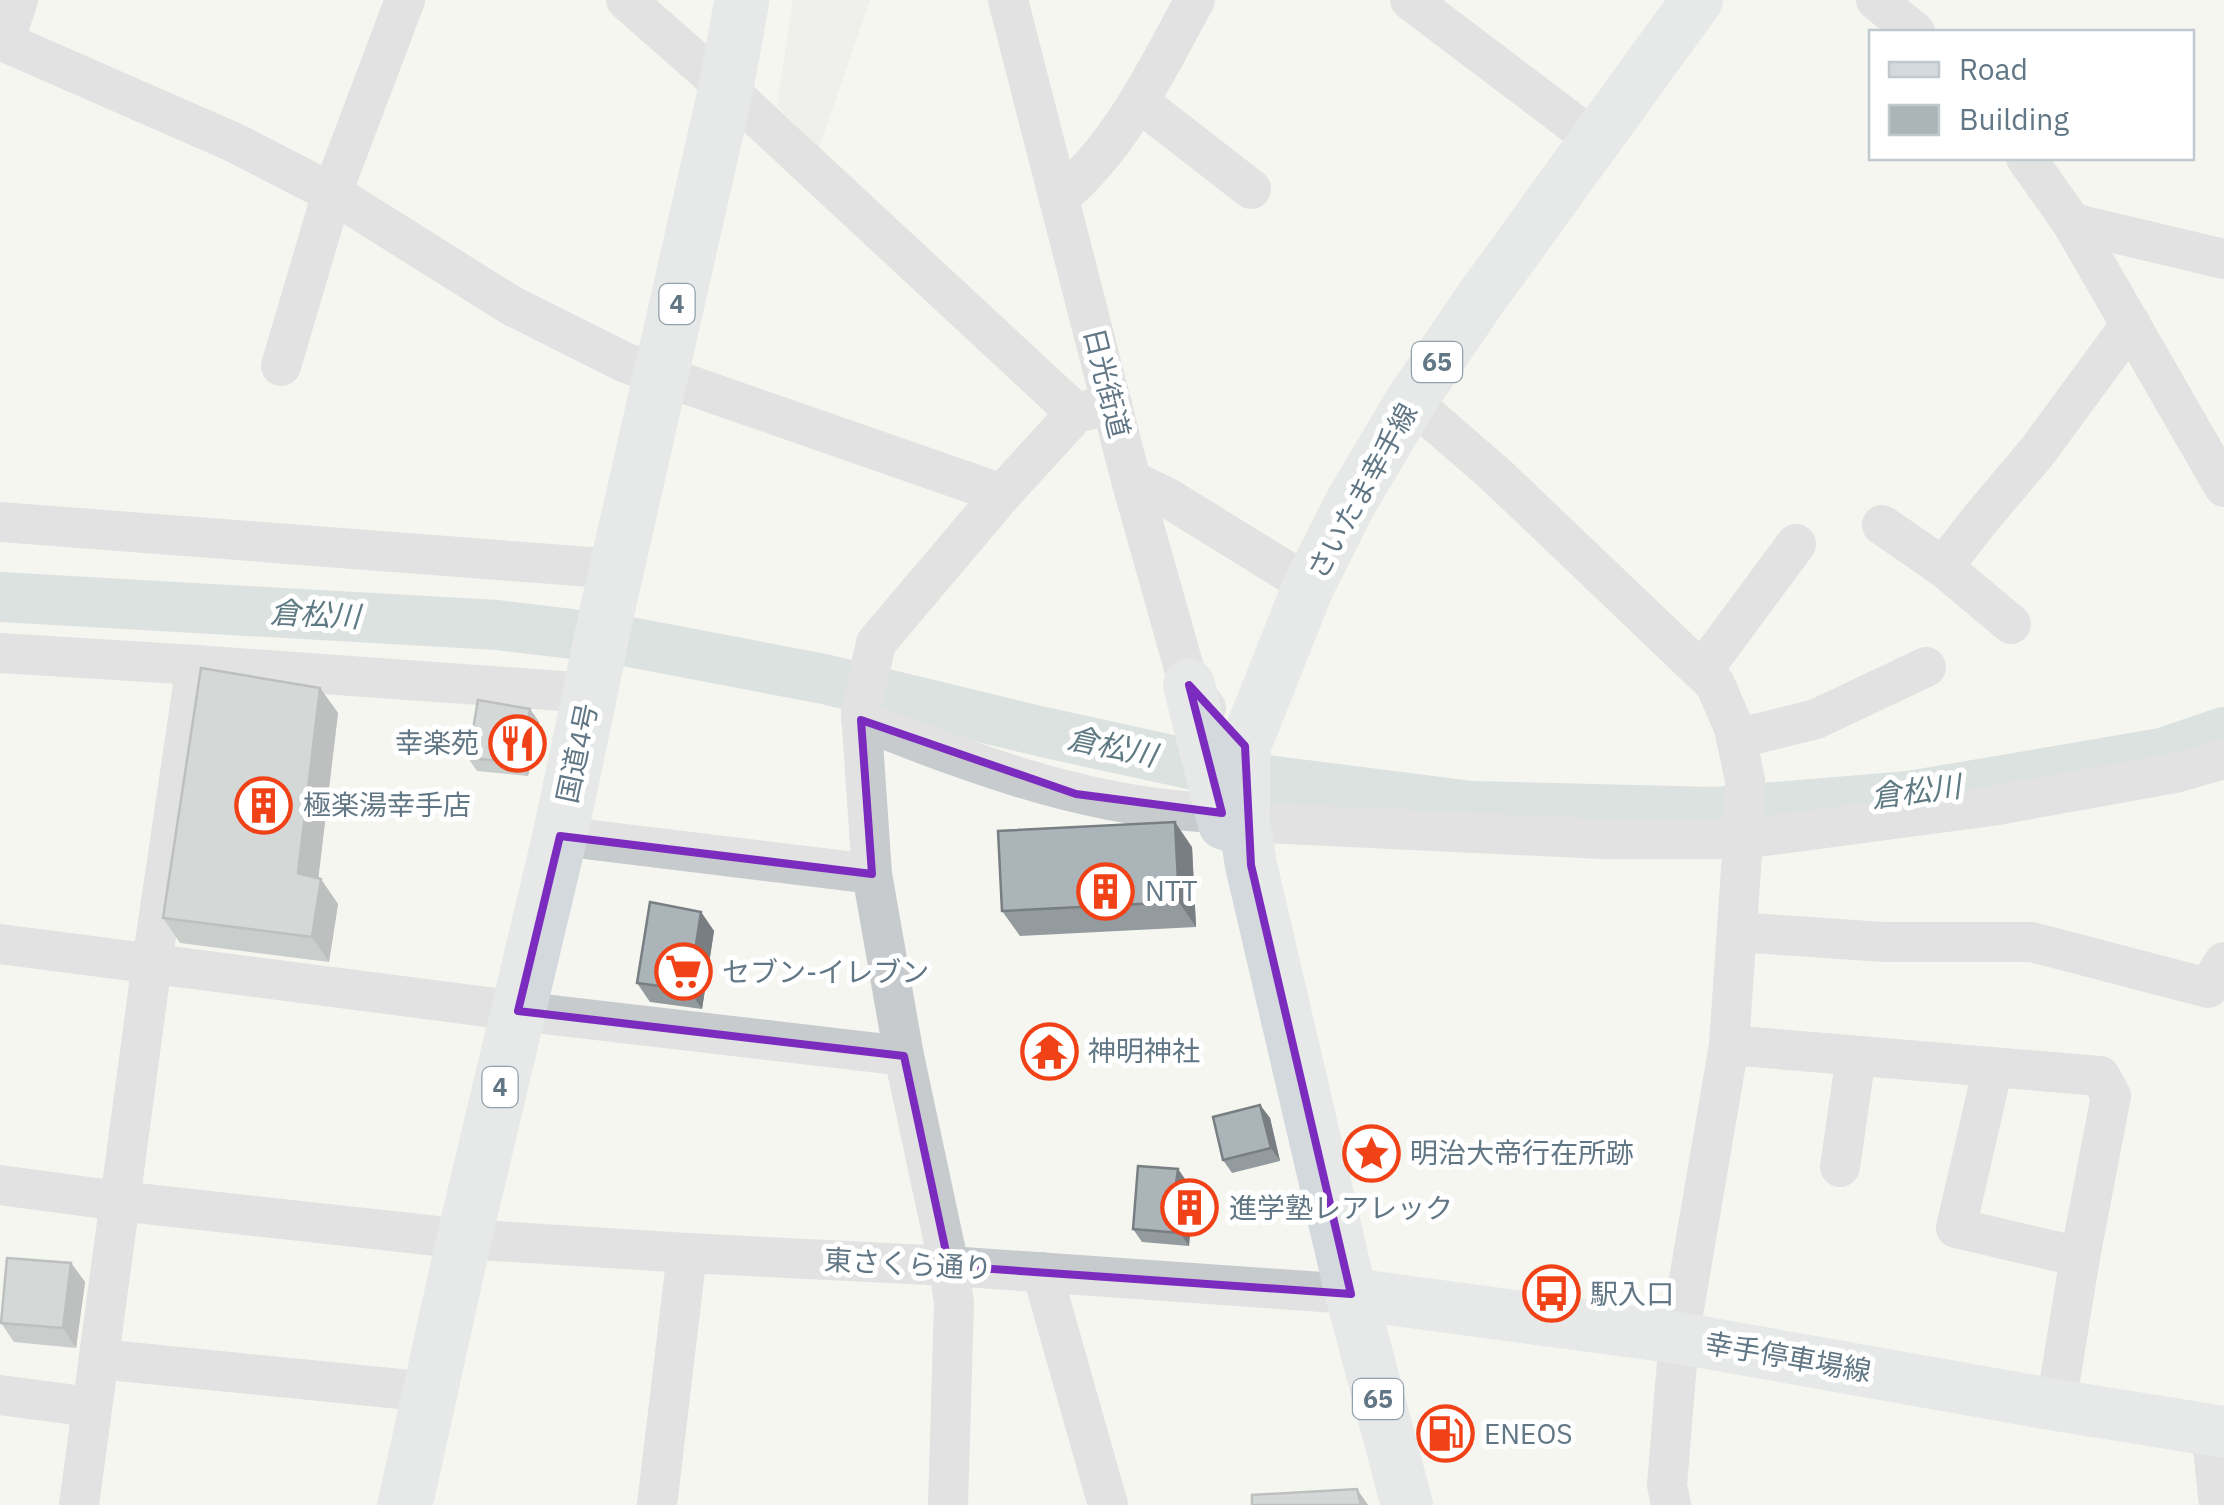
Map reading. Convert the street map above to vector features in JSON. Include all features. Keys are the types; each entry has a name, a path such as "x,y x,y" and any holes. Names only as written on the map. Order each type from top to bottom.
{"highway":[{"name":"国道4号","path":"405,1505 560,836 726,88 742,0"}],"main road":[{"name":"さいたま幸手線","path":"1232,787 1309,585 1351,502 1411,401 1478,301 1698,0"},
{"path":"1188,685 1232,787"},
{"name":"65","path":"1232,787 1350,1294 1407,1505"},
{"name":"幸手停車場線","path":"1350,1294 1679,1338 2218,1431"}],"street":[{"path":"18,0 2,41 234,143 332,194 512,306 661,377 1002,494"},
{"path":"282,366 332,194 405,0"},
{"path":"626,0 1094,409 1002,494 876,643 861,716 872,874 954,1303 948,1505"},
{"name":"日光街道","path":"1008,0 1060,197 1094,409 1131,480 1188,685"},
{"path":"1060,197 1082,179 1139,102 1195,0"},
{"path":"1410,0 1595,140"},
{"path":"1876,0 1913,30"},
{"path":"1139,102 1250,188"},
{"path":"2027,160 2072,223 2224,487"},
{"path":"2072,223 2224,260"},
{"path":"1943,567 2037,452 2131,324"},
{"path":"1411,401 1496,475 1716,684 1734,728 1745,780 1729,1045 1679,1338 1667,1485 1671,1505"},
{"path":"1131,480 1168,498 1309,585"},
{"path":"0,522 612,588"},
{"path":"1882,525 1943,567 2012,624"},
{"path":"1702,670 1796,544"},
{"path":"0,653 593,681"},
{"path":"79,1505 196,665"},
{"path":"1736,740 1816,719 1926,667"},
{"path":"861,716 976,765 1076,794 1182,812 1232,787 1602,840 1744,832 1992,806 2175,773 2224,760"},
{"path":"560,836 872,874"},
{"path":"1737,932 1883,942 2032,942 2208,988 2224,962"},
{"path":"0,944 518,1012 904,1056"},
{"path":"1729,1045 2100,1076 2110,1096 2056,1405"},
{"path":"1840,1167 1856,1056"},
{"path":"1992,1067 1956,1228 2080,1256"},
{"name":"東さくら通り","path":"0,1185 464,1238 1350,1294"},
{"path":"657,1505 688,1253"},
{"path":"1042,1272 1108,1505"},
{"path":"99,1359 430,1392"},
{"path":"0,1395 91,1407"},
{"path":"2218,1431 2219,1505"}],"highlighted area":[{"path":"1189,685 1245,746 1251,865 1351,1294 949,1266 904,1056 518,1011 560,836 872,874 861,720 1076,794 1222,813"}],"shaded area":[{"path":"793,0 870,0 819,148 777,106"}],"building":[{"name":"極楽湯幸手店","path":"201,668 320,688 298,873 321,879 312,937 163,918"},
{"path":"478,700 530,709 519,763 468,758"},
{"name":"NTT","path":"1175,822 1179,902 1002,911 998,831"},
{"path":"650,902 701,912 689,990 637,983"},
{"path":"1260,1105 1271,1148 1223,1160 1213,1117"},
{"path":"1138,1166 1178,1169 1176,1184 1206,1187 1204,1209 1182,1207 1180,1233 1133,1229"},
{"path":"7,1258 71,1263 63,1328 1,1323"},
{"path":"1357,1489 1361,1505 1252,1505 1252,1495"}],"waterway":[{"name":"倉松川","path":"0,597 497,625 614,639 824,679 1258,779 1472,806 1715,812 1909,796 2162,753 2224,732"}],"place":[{"name":"幸楽苑","path":"518,743"},
{"name":"極楽湯幸手店","path":"264,805"},
{"name":"NTT","path":"1106,891"},
{"name":"セブン-イレブン","path":"683,972"},
{"name":"神明神社","path":"1049,1051"},
{"name":"明治大帝行在所跡","path":"1371,1153"},
{"name":"進学塾レアレック","path":"1190,1208"},
{"name":"駅入口","path":"1551,1294"},
{"name":"ENEOS","path":"1445,1434"}]}
